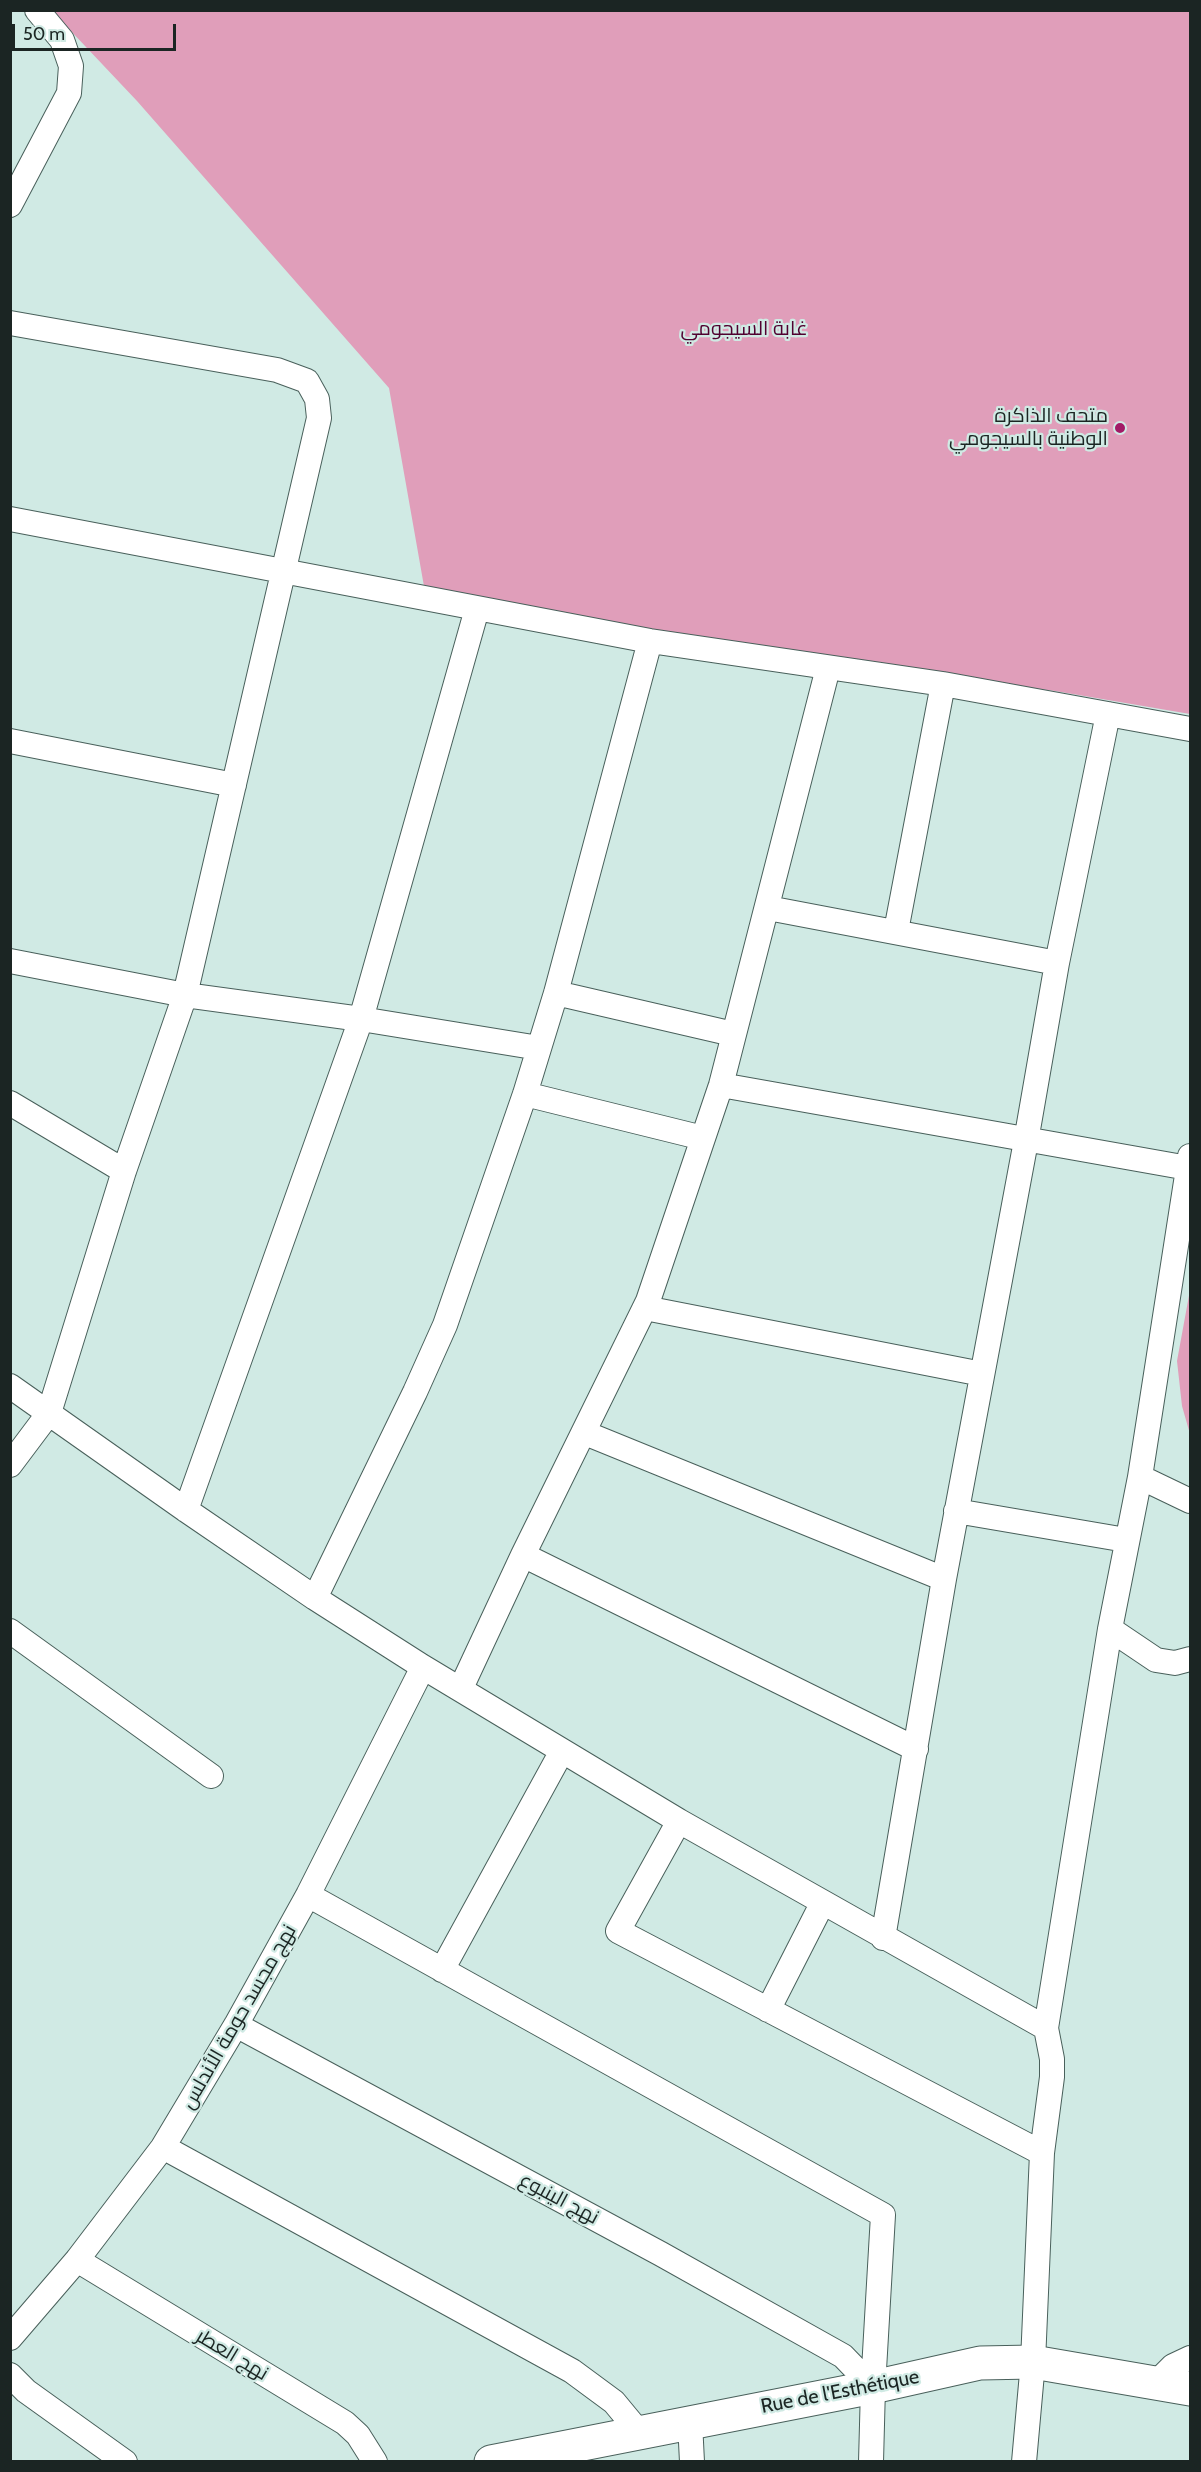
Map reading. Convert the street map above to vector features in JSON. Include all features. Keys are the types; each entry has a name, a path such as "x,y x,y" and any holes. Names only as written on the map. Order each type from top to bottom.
{"street":[{"path":"10,205 69,93 71,66 62,40 37,10"},
{"path":"10,323 277,370 307,381 317,399 319,418 185,995 124,1171 49,1413 10,1465"},
{"path":"10,519 650,641 943,684 1191,729"},
{"path":"186,1510 361,1019 477,609"},
{"path":"315,1598 415,1392 445,1324 525,1094 556,993 650,641"},
{"path":"460,1688 645,1308 721,1085 828,668"},
{"path":"896,931 943,684"},
{"path":"883,1938 956,1511 1057,963 1108,714"},
{"path":"10,741 234,785"},
{"path":"768,908 1057,963"},
{"path":"10,961 185,995 361,1019 539,1048"},
{"path":"556,993 733,1034"},
{"path":"721,1085 1026,1141 1189,1162 1140,1477 1110,1629 1046,2028 1052,2060 1052,2077 1042,2153 1033,2362 1024,2462"},
{"path":"525,1094 703,1138"},
{"path":"10,1103 124,1171"},
{"path":"645,1308 982,1374"},
{"path":"10,1386 315,1598 423,1667 678,1821 1046,2028"},
{"path":"585,1432 944,1579"},
{"path":"1140,1477 1191,1501"},
{"path":"956,1511 1126,1540"},
{"path":"523,1555 916,1749"},
{"path":"1110,1629 1156,1660 1174,1663 1191,1659"},
{"path":"10,1631 211,1776"},
{"name":"نهج مجسد حومة الأندلس","path":"10,2338 77,2260 163,2147 236,2025 308,1895 423,1667"},
{"path":"442,1970 562,1751"},
{"path":"678,1821 618,1931 1042,2153"},
{"path":"308,1895 884,2214 873,2387 871,2462"},
{"path":"768,2010 822,1904"},
{"name":"نهج الينبوع","path":"236,2025 651,2248 843,2356 873,2387"},
{"path":"163,2147 572,2371 614,2402 638,2431"},
{"name":"نهج العطر","path":"77,2260 345,2423 358,2435 375,2462"},
{"path":"1157,2382 1173,2366 1191,2358"},
{"name":"Rue de l'Esthétique","path":"491,2462 535,2458 638,2431 873,2387 980,2363 1033,2362 1191,2389"},
{"path":"10,2375 26,2391 125,2462"},
{"path":"690,2422 692,2462"}],"green space":[{"name":"غابة السيجومي","path":"52,11 1190,11 1190,714 1055,691 428,609 389,388 137,101"},
{"path":"1190,1290 1190,1434 1182,1406 1177,1361"}],"place":[{"name":"متحف الذاكرة الوطنية بالسيجومي","path":"1120,428"}]}
